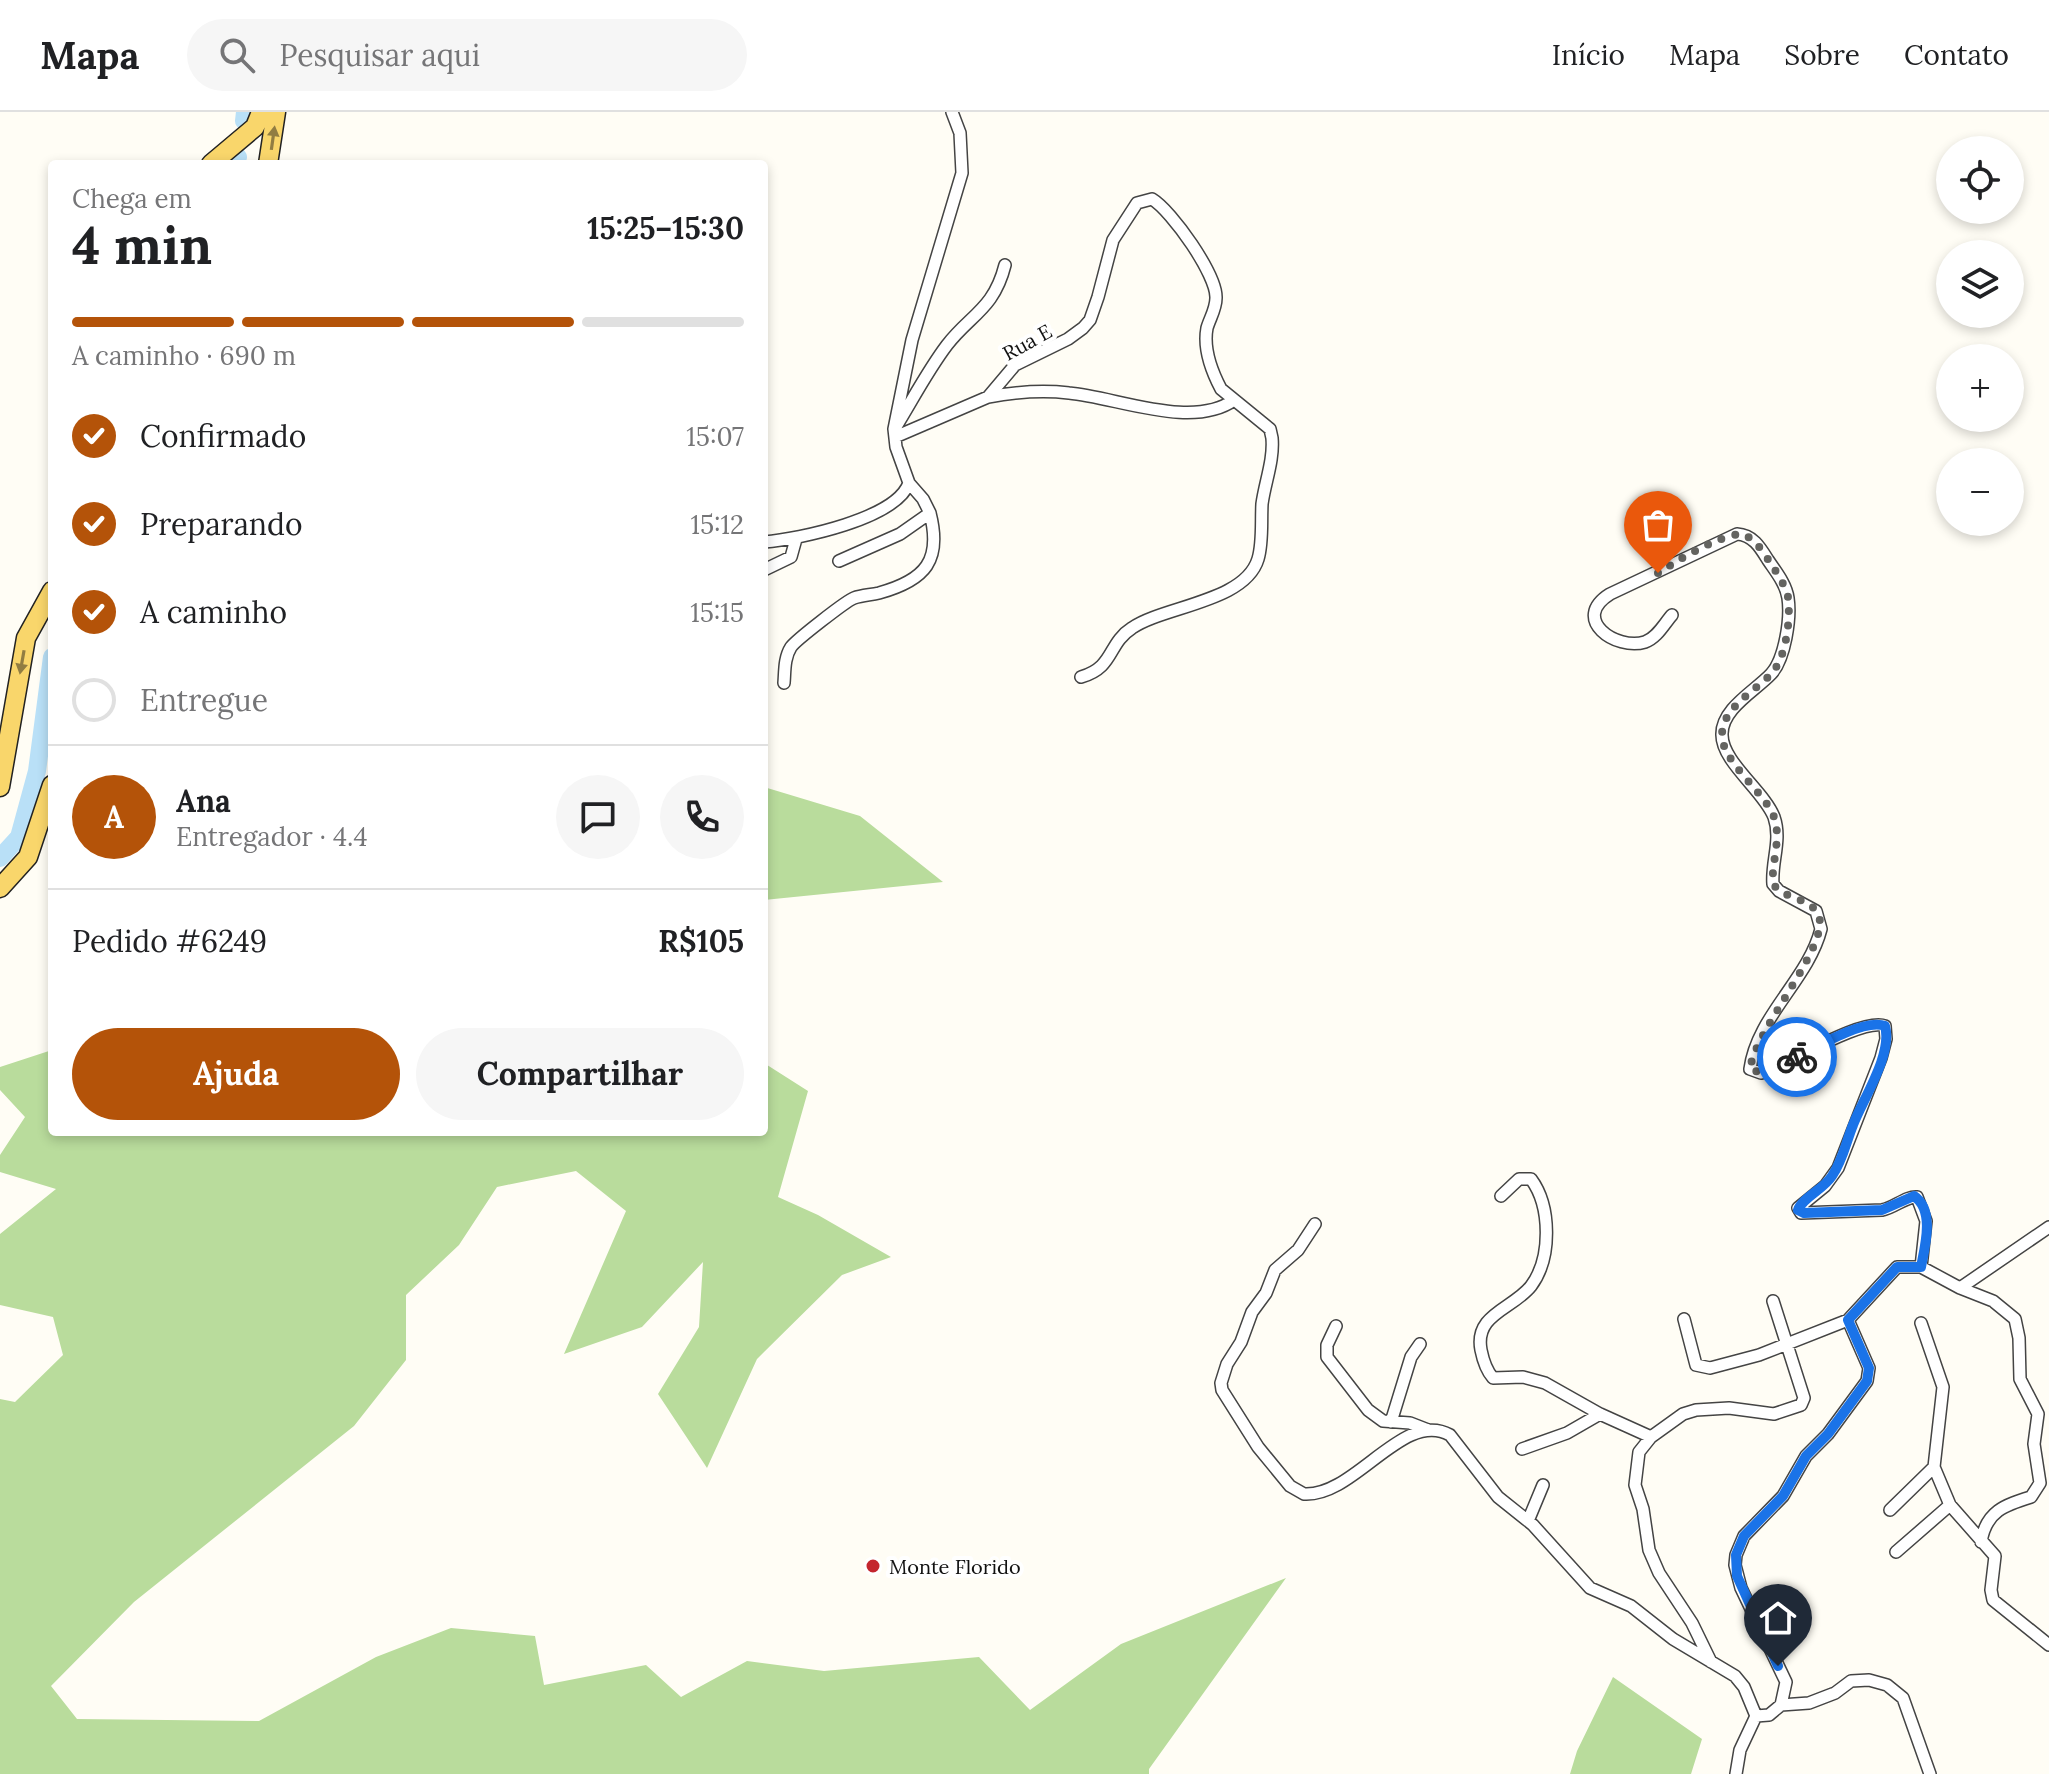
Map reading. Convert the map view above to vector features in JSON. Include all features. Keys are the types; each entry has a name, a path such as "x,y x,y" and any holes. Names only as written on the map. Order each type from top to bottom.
{"main road":[{"path":"269,160 276,112"},
{"path":"217,158 258,120"},
{"path":"0,787 26,638 48,598"},
{"path":"0,888 28,857 48,797"}],"street":[{"path":"784,683 786,660 795,643 850,600 895,588 920,572 932,559 936,544 930,513 909,483 894,433 912,340 962,173 960,133 952,112"},
{"name":"Rua E","path":"894,433 988,397 1015,365 1068,339 1090,320 1120,227 1137,203 1147,199 1156,202 1175,222 1213,282 1216,298 1206,339 1207,356 1221,389 1234,400"},
{"path":"894,433 944,349 990,299 1005,265"},
{"path":"988,397 1012,393 1068,392 1152,409 1188,412 1224,407 1234,400 1264,424 1272,438 1257,562 1242,579 1220,595 1165,612 1133,627 1120,638 1101,669 1081,677"},
{"path":"768,542 796,539 884,508 902,497 909,483"},
{"path":"839,561 900,534 930,513"},
{"path":"1672,615 1655,636 1637,643 1605,635 1596,625 1594,614 1597,606 1610,594 1737,534 1748,536 1760,547 1786,590 1787,625 1777,667 1734,710 1722,736 1727,752 1768,805 1775,821 1777,837 1773,884 1779,891 1816,911 1821,929 1808,959 1756,1047 1750,1069 1761,1073 1830,1039 1875,1024 1885,1026 1886,1039 1881,1058 1838,1168 1825,1186 1800,1205 1798,1210 1804,1213 1882,1210 1895,1207 1909,1197 1917,1197 1926,1221 1921,1267"},
{"path":"768,568 791,557 796,539"},
{"path":"1501,1196 1519,1179 1529,1177 1545,1211 1546,1239 1538,1273 1531,1286 1484,1324 1480,1340 1487,1371 1499,1379 1523,1377 1545,1383 1600,1414 1651,1437"},
{"path":"1315,1224 1298,1250 1275,1270 1266,1293 1252,1312 1241,1342 1227,1364 1222,1376 1222,1390 1270,1462 1290,1486 1304,1494 1324,1492 1342,1484 1401,1441 1428,1430"},
{"path":"1960,1288 2049,1227"},
{"path":"1684,1319 1693,1359 1700,1368 1720,1367 1788,1346 1848,1320 1897,1267 1921,1267 1993,1301 2015,1319 2019,1338 2020,1379 2038,1414 2034,1444 2044,1476 2034,1495 2011,1502 1992,1514 1981,1542"},
{"path":"1712,1663 1692,1623 1659,1573 1649,1550 1643,1509 1635,1485 1639,1452 1651,1437 1683,1414 1696,1410 1729,1408 1774,1414 1801,1405 1804,1395 1773,1301"},
{"path":"1781,1705 1786,1682 1741,1588 1735,1565 1736,1555 1744,1536 1783,1496 1806,1456 1828,1434 1867,1381 1869,1368 1848,1320"},
{"path":"1921,1323 1943,1387 1934,1467 1950,1505 1996,1559 1991,1590 1993,1600 2049,1645"},
{"path":"1336,1326 1327,1345 1327,1357 1374,1417 1410,1423 1450,1435 1498,1497 1528,1521 1590,1588 1631,1606 1673,1639 1739,1680 1756,1716"},
{"path":"1391,1422 1411,1357 1420,1344"},
{"path":"1522,1449 1567,1433 1600,1414"},
{"path":"1890,1510 1934,1467"},
{"path":"1528,1521 1543,1485"},
{"path":"1896,1552 1950,1505"},
{"path":"1756,1716 1769,1715 1781,1705 1809,1703 1835,1693 1851,1681 1869,1680 1887,1685 1903,1698 1930,1774"},
{"path":"1736,1774 1740,1750 1756,1716"}],"green space":[{"path":"768,788 860,816 943,882 768,900"},
{"path":"48,1051 48,1136 768,1136 768,1066 808,1091 778,1197 818,1215 891,1257 842,1275 757,1359 707,1468 658,1394 699,1327 703,1262 642,1327 564,1354 626,1211 576,1171 497,1187 459,1245 406,1295 406,1360 354,1426 134,1602 51,1686 77,1719 259,1721 376,1657 451,1628 535,1636 544,1685 646,1665 681,1697 747,1661 824,1671 979,1657 1030,1710 1121,1644 1286,1578 1149,1769 1149,1774 0,1774 0,1399 15,1402 63,1355 53,1317 0,1305 0,1234 56,1189 0,1172 0,1155 25,1117 0,1090 0,1067"},
{"path":"1613,1677 1702,1739 1691,1774 1570,1774 1577,1751"}],"waterway":[{"path":"244,121 245,112"},
{"path":"0,858 19,837 37,771 48,687"}],"way so far":[{"path":"1658,573 1707,546 1742,534 1760,547 1786,590 1787,625 1777,667 1744,697 1726,722 1722,736 1727,752 1768,805 1775,821 1777,837 1772,881 1775,888 1812,907 1821,921 1818,940 1774,1011 1756,1047 1750,1069 1761,1073 1797,1057"}],"place":[{"name":"Monte Florido","path":"873,1566"}],"route":[{"path":"1778,1666 1737,1576 1735,1565 1739,1544 1788,1489 1806,1456 1828,1434 1867,1381 1869,1368 1848,1320 1862,1309 1897,1267 1921,1267 1926,1239 1924,1211 1919,1198 1914,1196 1895,1207 1882,1210 1801,1213 1798,1210 1800,1205 1825,1186 1838,1168 1881,1058 1887,1032 1885,1026 1875,1024 1830,1039 1797,1057"}]}
